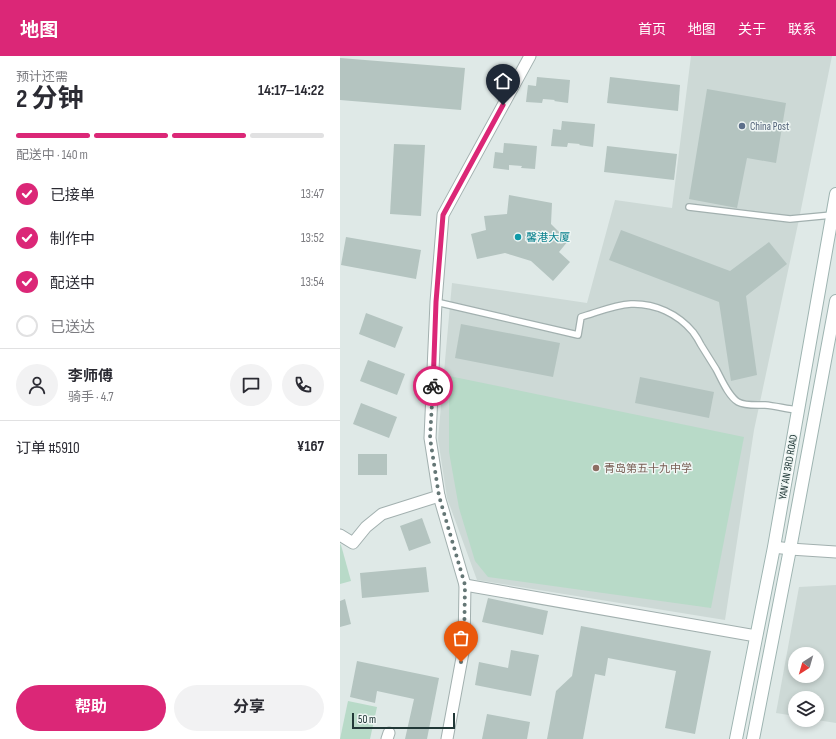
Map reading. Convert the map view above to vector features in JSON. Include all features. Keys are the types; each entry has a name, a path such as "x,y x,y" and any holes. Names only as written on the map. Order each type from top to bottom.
{"main road":[{"name":"YAN´AN 3RD ROAD","path":"736,739 774,547 834,216 836,194"},
{"name":"YAN´AN 3RD ROAD","path":"753,739 836,301"}],"street":[{"path":"447,739 464,647 465,585 439,496 430,438 436,302 443,215 530,56"},
{"path":"340,535 353,543 366,527 382,514 439,496"},
{"path":"774,547 836,552"},
{"path":"465,585 756,636"}],"lane":[{"path":"689,207 790,219 834,216"},
{"path":"436,302 578,334 581,317 612,307 631,304 643,304 658,308 671,313 682,321 693,333 734,399 744,404 766,405 798,410"}],"shaded area":[{"path":"691,56 832,56 754,430 725,620 477,580 447,498 438,439 452,283 587,303 615,200 672,208"},
{"path":"836,585 836,723 824,721 824,691 788,691 788,715 776,713 788,647 788,683 824,683 824,647 788,647 799,587"}],"green space":[{"name":"青岛第五十九中学","path":"449,376 744,437 711,608 488,577 475,561 459,508 449,452"},
{"path":"340,544 351,581 340,584"},
{"path":"348,701 377,707 370,739 340,739"}],"building":[{"path":"340,58 465,68 461,110 340,100"},
{"path":"537,77 570,80 568,103 543,99 542,103 526,102 528,85 536,86"},
{"path":"610,77 680,85 678,111 607,103"},
{"name":"China Post","path":"707,89 786,103 776,163 747,158 737,208 689,199"},
{"path":"562,121 595,124 593,147 568,143 567,147 551,146 553,129 561,130"},
{"path":"504,143 537,146 535,169 509,165 509,170 493,168 495,152 503,153"},
{"path":"394,144 425,145 421,216 390,214"},
{"path":"607,146 677,154 674,180 604,172"},
{"name":"馨港大厦","path":"509,195 552,203 551,224 568,241 559,252 570,262 553,281 531,261 505,253 477,259 471,234 486,230 484,216 507,214"},
{"path":"621,230 730,271 769,242 787,264 746,296 757,375 731,381 719,302 609,260"},
{"path":"346,237 421,250 416,279 341,265"},
{"path":"366,313 403,327 395,348 359,334"},
{"path":"461,324 560,343 553,377 455,358"},
{"path":"368,360 405,374 397,395 360,381"},
{"path":"640,377 714,392 709,418 635,403"},
{"path":"361,403 397,417 389,438 353,424"},
{"path":"358,454 387,454 387,475 358,475"},
{"path":"422,518 431,543 409,551 400,526"},
{"path":"426,567 429,592 362,598 360,573"},
{"path":"488,598 548,611 543,635 482,622"},
{"path":"345,599 351,624 340,627 340,601"},
{"path":"581,626 711,651 695,734 665,728 676,671 608,658 605,676 595,674 583,739 547,739 556,691 572,676"},
{"path":"511,650 539,655 531,696 475,685 479,662 508,668"},
{"path":"357,661 439,678 427,739 405,739 414,699 377,691 375,703 350,697"},
{"path":"487,714 530,722 527,739 482,739"}],"way so far":[{"path":"433,386 430,438 439,496 465,585 464,647 461,662"}],"place":[{"name":"China Post","path":"742,126"},
{"name":"馨港大厦","path":"518,237"},
{"name":"青岛第五十九中学","path":"596,468"}],"route":[{"path":"433,386 436,302 443,215 503,105"}]}
